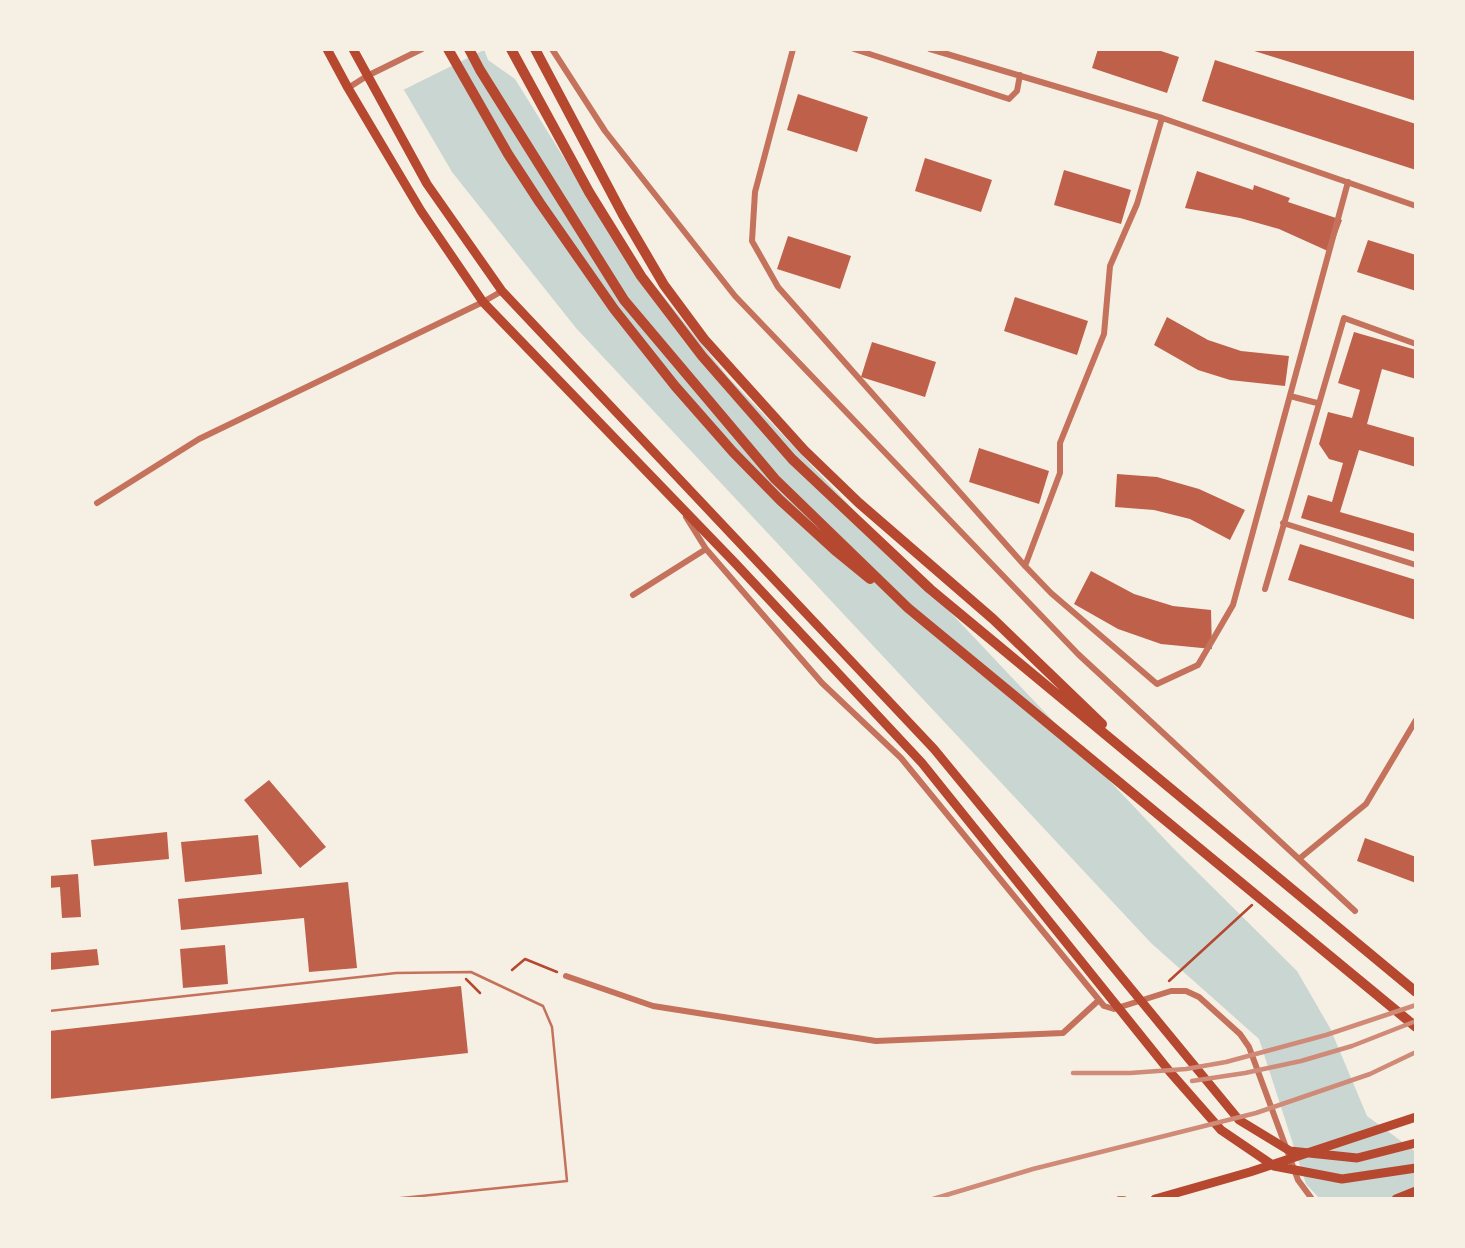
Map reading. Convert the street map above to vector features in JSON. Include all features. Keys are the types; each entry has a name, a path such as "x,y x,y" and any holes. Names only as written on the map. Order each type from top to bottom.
{"highway":[{"path":"448,49 508,154 614,309 733,452 837,552 935,629 1416,1027"},
{"path":"469,49 624,300 775,479 908,608 935,629"},
{"path":"511,49 589,192 641,276 702,356 792,459 930,589 1416,992"},
{"path":"535,49 664,285 720,357 804,450 859,503 993,619 1158,778"}],"main road":[{"path":"327,49 421,211 483,302 678,503 922,763 1170,1072 1221,1130 1275,1166 1342,1180 1416,1168"},
{"path":"353,49 427,184 502,291 934,749 1239,1120 1290,1151 1357,1158 1416,1143"},
{"path":"1156,1199 1250,1172 1416,1117"},
{"path":"1396,1199 1416,1191"}],"street":[{"path":"348,88 422,49"},
{"path":"552,49 606,131 735,296 1078,654 1355,911"},
{"path":"793,49 755,192 752,241 778,288 1025,566 1051,593 1157,684 1198,665 1233,606 1348,182"},
{"path":"854,49 1009,99 1017,91 1020,75"},
{"path":"930,49 1162,118 1416,206"},
{"path":"1025,566 1060,473 1060,443 1104,334 1110,265 1137,204 1162,118"},
{"path":"97,503 199,439 502,291"},
{"path":"1265,589 1317,403 1344,318 1416,344"},
{"path":"1290,396 1317,403"},
{"path":"678,503 706,550 822,683 901,758 1104,1006 1114,1009 1171,991 1186,991 1199,997 1240,1034 1249,1047 1298,1180 1312,1199"},
{"path":"1283,523 1416,565"},
{"path":"633,595 706,550"},
{"path":"1299,859 1366,804 1416,720"},
{"path":"566,976 653,1006 876,1041 1063,1033 1099,1000"}],"lane":[{"path":"49,1011 396,974 465,972 471,972 542,1006 552,1027 567,1181 393,1199"}],"path":[{"path":"1162,987 1259,898"},
{"path":"512,970 524,959 566,976"},
{"path":"465,972 467,982 480,993"}],"shaded area":[{"path":"380,49 484,49 488,60 515,79 603,221 728,377 1174,849 1297,971 1330,1028 1367,1116 1416,1152 1416,1199 1320,1199 1306,1184 1259,1039 1151,943 576,328 452,172"}],"pier":[{"path":"377,49 486,49 401,91"}],"building":[{"path":"1098,49 1155,49 1179,57 1167,93 1092,68"},
{"path":"1416,49 1416,101 1251,50"},
{"path":"1215,60 1416,124 1416,170 1202,101"},
{"path":"798,94 868,117 857,152 787,130"},
{"path":"925,158 992,180 981,212 915,191"},
{"path":"1064,170 1131,190 1121,224 1054,205"},
{"path":"1197,171 1253,190 1254,185 1290,198 1288,202 1342,220 1330,252 1279,229 1240,218 1185,208"},
{"path":"788,236 851,256 840,289 777,269"},
{"path":"1368,240 1416,255 1416,291 1357,272"},
{"path":"1015,297 1088,321 1077,355 1004,331"},
{"path":"1167,317 1208,340 1241,351 1289,356 1285,386 1230,380 1198,370 1154,345"},
{"path":"1354,332 1416,350 1416,379 1382,369 1367,424 1416,438 1416,467 1359,450 1340,512 1416,534 1416,552 1301,518 1308,495 1332,502 1343,463 1329,459 1319,444 1328,412 1352,418 1360,390 1338,383"},
{"path":"872,342 936,362 925,397 861,377"},
{"path":"979,448 1049,471 1039,504 969,482"},
{"path":"1117,474 1157,477 1199,489 1245,510 1230,540 1190,519 1154,510 1115,507"},
{"path":"1300,544 1416,580 1416,620 1288,580"},
{"path":"1091,571 1134,594 1173,606 1211,610 1212,649 1161,644 1118,629 1074,604"},
{"path":"269,780 326,847 300,868 244,800"},
{"path":"167,832 169,859 94,866 91,840"},
{"path":"258,835 262,874 185,882 181,842"},
{"path":"1365,838 1416,857 1416,883 1357,861"},
{"path":"78,874 81,917 62,918 60,887 49,888 49,876"},
{"path":"348,882 357,968 309,972 304,918 181,930 178,899"},
{"path":"225,945 228,984 183,988 180,949"},
{"path":"97,949 99,965 49,970 49,953"},
{"path":"461,986 468,1053 49,1099 49,1031"}],"railway":[{"path":"1073,1073 1186,1069 1226,1062 1326,1035 1416,1005"},
{"path":"1192,1081 1301,1061 1352,1046 1416,1021"},
{"path":"933,1199 1033,1169 1256,1113 1370,1074 1416,1052"}]}
